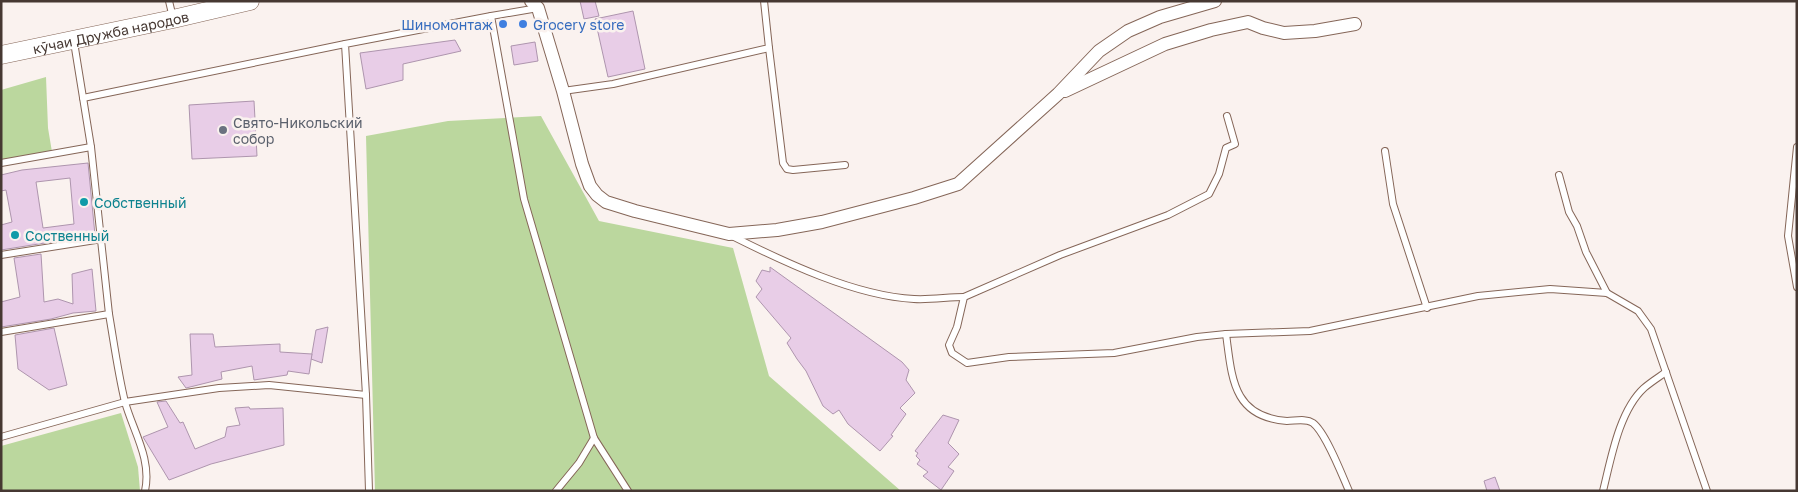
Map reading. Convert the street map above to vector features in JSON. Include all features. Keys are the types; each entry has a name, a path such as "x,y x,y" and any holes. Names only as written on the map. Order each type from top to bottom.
{"main road":[{"name":"кӯчаи Дружба народов","path":"1,55 250,1"}],"street":[{"path":"535,5 563,91 582,164 590,186 597,195 606,202 688,225 729,234 777,230 822,222 958,184 1058,94 1099,51 1128,31 1160,17 1215,1"},
{"path":"1058,94 1165,44 1211,30 1248,22 1284,33 1314,31 1355,24"}],"lane":[{"path":"169,1 173,19"},
{"path":"764,1 783,163 787,169 793,170 845,165"},
{"path":"83,98 491,16 535,5"},
{"path":"491,16 524,199 594,438 628,491"},
{"path":"73,40 91,147 109,314 125,402 145,457 147,480 145,491"},
{"path":"345,44 366,395 369,491"},
{"path":"563,91 613,84 769,48"},
{"path":"729,234 796,266 863,290 915,299 964,296 1060,255 1168,215 1208,194 1219,174 1226,148 1235,144 1228,116"},
{"path":"1,163 91,147"},
{"path":"1797,148 1788,236 1797,287"},
{"path":"1385,151 1393,204 1428,308"},
{"path":"1559,175 1569,212 1577,226 1586,252 1607,293"},
{"path":"1,255 102,239"},
{"path":"964,296 957,327 949,345 952,353 967,363 1009,357 1114,353 1197,337 1226,334 1310,331 1428,308 1478,296 1550,288 1607,293 1638,312 1651,329 1707,490"},
{"path":"1,332 109,314"},
{"path":"1226,334 1232,381 1240,397 1249,407 1270,418 1286,421 1305,420 1312,423 1320,432 1349,491"},
{"path":"1603,491 1614,448 1628,411 1644,388 1666,372"},
{"path":"1,437 125,402 220,388 270,385 366,395"},
{"path":"556,491 579,463 594,438"}],"green space":[{"path":"46,77 48,128 52,152 1,160 1,90"},
{"path":"541,116 599,221 733,248 769,376 901,491 375,491 366,136 448,121"},
{"path":"121,413 138,467 140,491 1,491 1,446"}],"building":[{"path":"580,1 595,1 599,16 584,19"},
{"path":"633,11 645,69 608,77 595,19"},
{"path":"455,40 461,51 403,64 403,80 366,89 360,53"},
{"path":"535,42 538,61 514,65 511,46"},
{"name":"Свято-Никольский собор","path":"254,101 257,156 192,159 189,105"},
{"path":"88,163 95,235 1,250 1,225 12,222 6,190 1,191 1,175 22,170","holes":["70,178 74,224 43,228 36,182"]},
{"path":"41,254 44,302 58,299 73,304 72,274 92,269 96,311 73,313 51,319 1,327 1,302 20,297 14,258"},
{"path":"770,267 902,362 909,370 906,380 915,393 900,408 906,414 891,435 893,436 880,451 848,424 839,410 833,414 823,406 806,371 787,343 791,338 756,297 762,289 756,281 762,270 770,272"},
{"path":"328,327 322,363 311,359 316,330"},
{"path":"54,328 67,385 49,390 18,369 15,335"},
{"path":"190,334 213,334 215,347 280,344 280,352 312,354 309,374 288,371 287,375 254,380 252,366 221,372 222,379 186,388 178,377 192,375"},
{"path":"166,401 180,423 183,422 195,449 225,437 227,427 240,425 235,408 249,407 250,409 283,408 284,445 211,464 169,480 143,437 168,427 157,402"},
{"path":"943,415 959,420 948,443 959,454 948,467 954,471 941,490 923,476 928,472 917,464 920,460 916,456 918,453 915,451"},
{"path":"1495,477 1500,491 1487,491 1484,481"}],"place":[{"name":"Шиномонтаж","path":"503,24"},
{"name":"Grocery store","path":"523,24"},
{"name":"Свято-Никольский собор","path":"223,130"},
{"name":"Собственный","path":"84,202"},
{"name":"Соственный","path":"15,235"}]}
